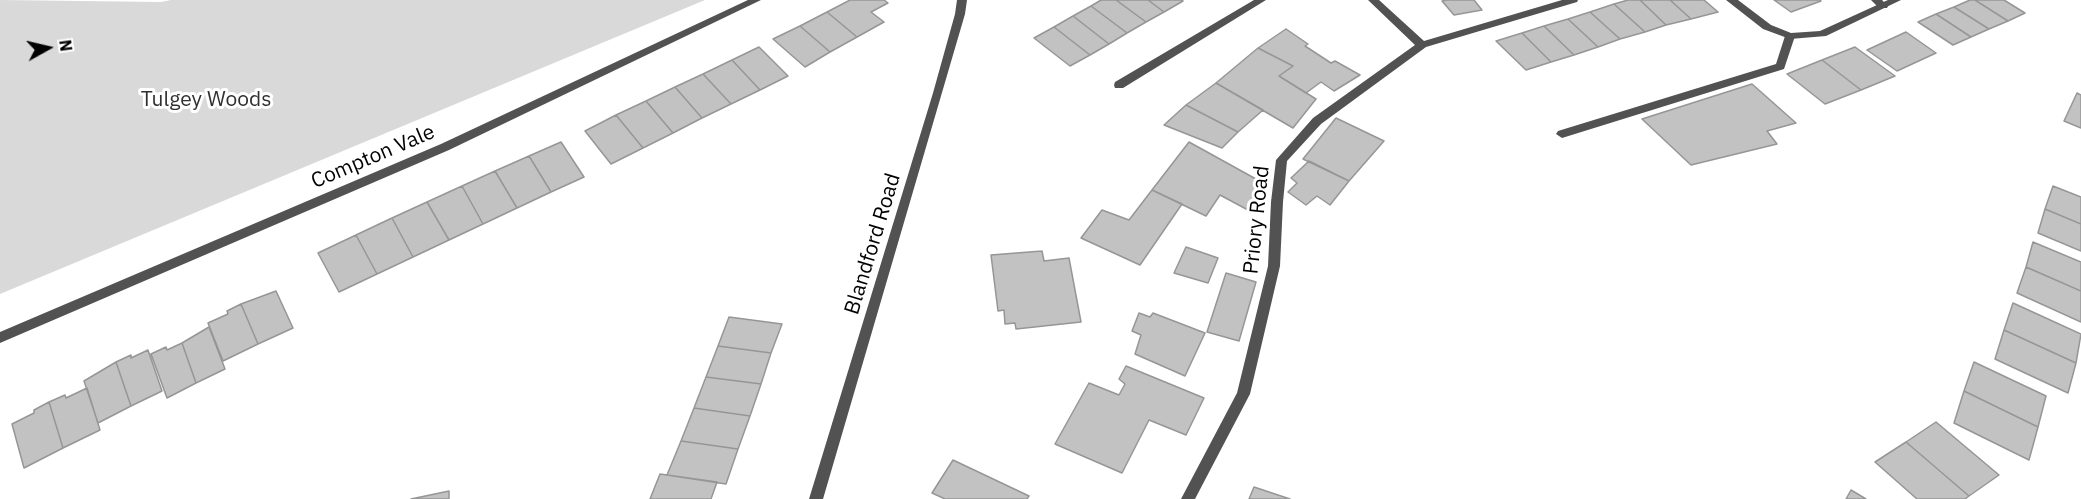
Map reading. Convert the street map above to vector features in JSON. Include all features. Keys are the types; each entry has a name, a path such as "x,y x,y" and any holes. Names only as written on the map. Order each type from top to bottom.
{"street":[{"name":"Compton Vale","path":"0,338 445,147 756,0"},
{"name":"Blandford Road","path":"816,499 928,127 962,0"},
{"path":"1119,86 1261,0"},
{"path":"1373,0 1422,45"},
{"name":"Priory Road","path":"1188,499 1243,394 1274,266 1282,159 1317,121 1422,45 1573,0"},
{"path":"1731,0 1767,27 1790,36 1822,34 1880,3 1896,0"},
{"path":"1562,134 1780,66 1790,36"}],"green space":[{"name":"Tulgey Woods","path":"0,0 161,2 171,0 705,0 0,294"}],"building":[{"path":"850,0 884,0 888,3 871,12 884,22 857,37 827,12"},
{"path":"1101,0 1116,0 1146,22 1127,33 1091,6"},
{"path":"1116,0 1148,0 1164,12 1146,22"},
{"path":"1148,0 1181,0 1183,1 1164,12"},
{"path":"1474,0 1482,10 1454,15 1442,1"},
{"path":"1628,0 1640,0 1666,25 1645,32 1614,4"},
{"path":"1640,0 1670,0 1691,19 1666,25"},
{"path":"1670,0 1704,0 1718,12 1691,19"},
{"path":"1774,0 1820,0 1821,1 1791,12"},
{"path":"1975,0 2008,21 1989,29 1954,7"},
{"path":"1975,0 2004,0 2025,13 2008,21"},
{"path":"1614,4 1645,32 1620,39 1590,12"},
{"path":"1091,6 1127,33 1109,44 1073,16"},
{"path":"1954,7 1989,29 1971,37 1936,14"},
{"path":"827,12 857,37 830,52 800,26"},
{"path":"1590,12 1620,39 1598,47 1568,19"},
{"path":"1936,14 1971,37 1953,45 1918,22"},
{"path":"1073,16 1109,44 1090,55 1054,27"},
{"path":"1568,19 1598,47 1574,55 1544,26"},
{"path":"800,26 830,52 805,67 773,39"},
{"path":"1544,26 1574,55 1551,62 1522,33"},
{"path":"1054,27 1090,55 1070,66 1034,38"},
{"path":"1286,29 1308,44 1305,46 1331,63 1335,61 1360,75 1334,91 1321,82 1306,93 1279,76 1293,66 1258,48"},
{"path":"1906,32 1936,53 1897,71 1867,50"},
{"path":"1522,33 1551,62 1526,70 1496,41"},
{"path":"759,47 788,76 760,90 732,60"},
{"path":"1855,47 1895,76 1861,90 1822,60"},
{"path":"1258,48 1293,66 1279,76 1316,99 1293,128 1216,83"},
{"path":"732,60 760,90 731,104 703,74"},
{"path":"1822,60 1861,90 1825,104 1787,74"},
{"path":"703,74 731,104 702,118 675,87"},
{"path":"1216,83 1263,110 1238,132 1186,105"},
{"path":"1752,84 1796,123 1767,131 1777,144 1691,165 1642,119"},
{"path":"675,87 702,118 673,133 646,101"},
{"path":"2077,93 2081,95 2081,128 2064,121"},
{"path":"646,101 673,133 643,148 616,115"},
{"path":"1186,105 1238,132 1222,148 1164,125"},
{"path":"616,115 643,148 611,164 585,131"},
{"path":"1336,118 1384,141 1349,181 1303,159"},
{"path":"561,142 584,177 551,192 529,156"},
{"path":"1189,142 1265,184 1248,210 1220,195 1206,216 1152,190"},
{"path":"529,156 551,192 517,208 495,171"},
{"path":"1309,161 1349,181 1330,205 1317,196 1306,205 1288,192 1297,183 1291,178"},
{"path":"495,171 517,208 483,224 462,186"},
{"path":"462,186 483,224 449,240 427,202"},
{"path":"2053,186 2081,197 2081,224 2045,209"},
{"path":"1152,190 1182,204 1140,265 1081,238 1102,210 1129,220"},
{"path":"427,202 449,240 413,257 392,218"},
{"path":"2045,209 2081,224 2081,251 2038,233"},
{"path":"392,218 413,257 377,274 356,235"},
{"path":"356,235 377,274 339,292 318,253"},
{"path":"2033,242 2081,262 2081,291 2026,267"},
{"path":"1186,247 1218,258 1208,283 1174,273"},
{"path":"1042,251 1044,261 1069,258 1081,322 1016,329 1015,323 1005,324 1004,310 998,311 991,255"},
{"path":"2026,267 2081,291 2081,322 2017,293"},
{"path":"1226,273 1256,282 1239,341 1207,332"},
{"path":"276,291 293,328 258,344 241,304"},
{"path":"2013,303 2081,334 2076,363 2004,330"},
{"path":"241,304 258,344 223,361 208,323 228,314 227,311"},
{"path":"1139,313 1150,317 1153,313 1205,333 1185,376 1135,354 1141,335 1132,331"},
{"path":"729,317 782,324 771,353 718,346"},
{"path":"209,327 225,369 196,383 182,343"},
{"path":"2004,330 2076,363 2068,393 1995,359"},
{"path":"182,343 196,383 167,398 151,354"},
{"path":"718,346 771,353 761,384 706,377"},
{"path":"148,350 162,391 131,406 116,362"},
{"path":"116,362 131,406 98,423 84,381"},
{"path":"1974,362 2046,396 2038,427 1964,391"},
{"path":"1126,366 1204,398 1186,435 1149,420 1122,473 1055,444 1089,383 1119,395 1125,384 1119,379"},
{"path":"706,377 761,384 750,416 694,408"},
{"path":"87,388 100,430 63,448 49,402 65,395 66,398"},
{"path":"1964,391 2038,427 2029,460 1954,423"},
{"path":"49,402 63,448 24,468 12,424"},
{"path":"694,408 750,416 738,449 681,441"},
{"path":"1936,422 1999,475 1969,496 1906,442"},
{"path":"681,441 738,449 726,484 667,475"},
{"path":"1906,442 1969,496 1965,499 1917,499 1875,462"},
{"path":"953,460 1029,496 1027,499 945,499 932,493"},
{"path":"660,474 717,482 711,499 650,499"},
{"path":"1254,487 1290,499 1249,499"},
{"path":"1851,490 1866,499 1846,499"},
{"path":"449,491 449,499 411,499"}]}
